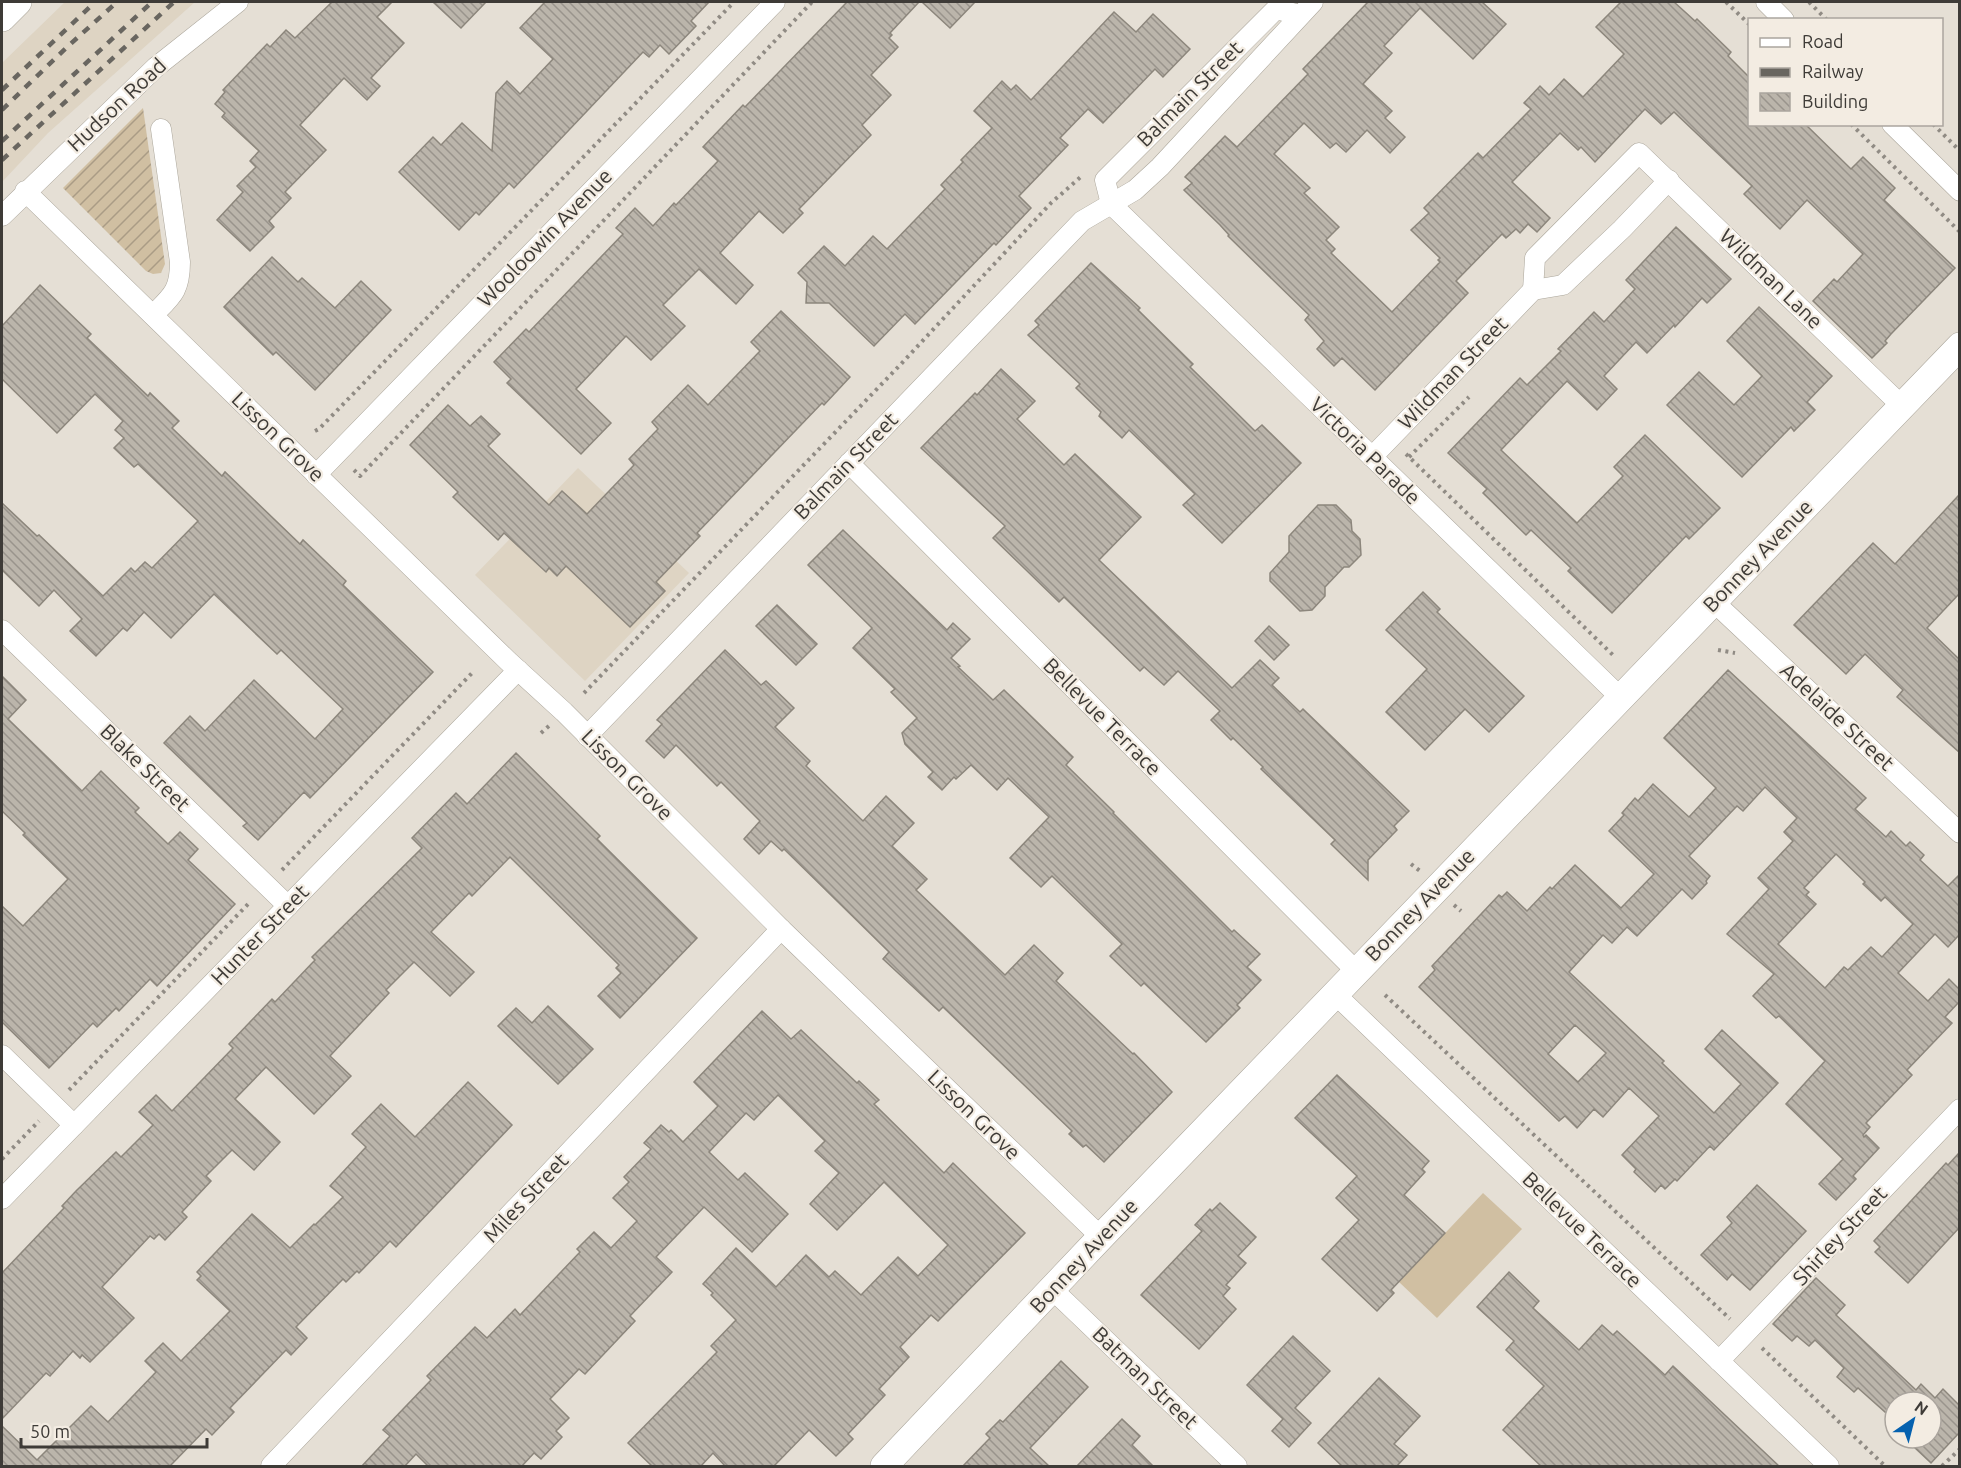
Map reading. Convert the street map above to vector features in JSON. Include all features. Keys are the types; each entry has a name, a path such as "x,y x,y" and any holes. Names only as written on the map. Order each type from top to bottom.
{"street":[{"path":"2,18 18,2"},
{"name":"Wooloowin Avenue","path":"316,474 775,2"},
{"path":"1766,2 1782,18"},
{"name":"Hudson Road","path":"2,216 156,67 233,3"},
{"name":"Balmain Street","path":"1111,204 1105,180 1276,9 1307,8"},
{"name":"Balmain Street","path":"587,736 1082,221 1135,190 1160,167 1307,8"},
{"path":"1894,126 1959,191"},
{"path":"153,315 171,297 180,281 180,262 161,129"},
{"name":"Wildman Lane","path":"1533,290 1535,258 1639,153 1902,406"},
{"path":"1533,290 1563,285 1669,180"},
{"name":"Lisson Grove","path":"26,191 1101,1237"},
{"name":"Victoria Parade","path":"1111,204 1620,698"},
{"name":"Wildman Street","path":"1372,457 1533,290"},
{"name":"Bonney Avenue","path":"884,1467 1356,971 1959,346"},
{"name":"Bellevue Terrace","path":"849,463 1356,971"},
{"name":"Adelaide Street","path":"1714,602 1959,833"},
{"name":"Blake Street","path":"2,630 288,906"},
{"name":"Hunter Street","path":"2,1199 518,670"},
{"name":"Miles Street","path":"271,1467 782,928"},
{"name":"Bellevue Terrace","path":"1335,994 1829,1467"},
{"path":"2,1055 74,1125"},
{"name":"Shirley Street","path":"1719,1361 1959,1109"},
{"name":"Batman Street","path":"1052,1289 1237,1467"}],"path":[{"path":"315,431 734,2"},
{"path":"354,470 360,476 812,2"},
{"path":"1726,2 1748,24"},
{"path":"1812,3 1825,18"},
{"path":"1853,126 1959,231"},
{"path":"1935,126 1959,151"},
{"path":"584,693 901,364 1051,203 1084,174"},
{"path":"1409,457 1469,396"},
{"path":"1401,449 1615,657"},
{"path":"275,877 473,672"},
{"path":"542,733 548,726"},
{"path":"1411,864 1421,873"},
{"path":"61,1098 258,894"},
{"path":"1385,995 1731,1321"},
{"path":"2,1159 45,1115"},
{"path":"1762,1347 1885,1467"},
{"path":"1942,1467 1959,1449"}],"shaded area":[{"path":"65,2 195,2 48,133 2,182 2,63"},
{"path":"143,108 165,264 161,273 153,274 146,271 63,188"},
{"path":"578,468 689,573 585,681 475,575"},
{"path":"1483,1193 1522,1229 1437,1318 1399,1282"}],"building":[{"path":"332,2 392,2 377,17 404,43 371,78 380,86 367,100 344,78 300,125 326,150 285,192 291,198 269,221 274,227 250,251 217,220 243,192 237,186 256,167 250,161 259,151 222,117 225,113 215,104 225,92 223,90 267,44 270,47 286,30 295,38"},
{"path":"433,2 486,2 461,28"},
{"path":"545,2 709,2 691,21 696,26 669,54 660,45 649,57 643,52 514,188 509,183 479,215 476,212 459,230 399,172 433,137 441,145 462,123 492,151 496,93 507,81 520,94 553,59 520,28"},
{"path":"847,2 919,2 890,33 892,35 889,38 898,47 871,75 891,95 862,125 871,135 799,209 803,213 783,233 759,211 720,253 753,285 736,304 699,269 663,305 685,326 651,360 626,336 576,389 611,423 581,454 507,383 511,379 494,362 526,329 529,332 623,234 616,228 635,208 653,226 674,203 676,205 718,161 703,147"},
{"path":"922,2 975,2 950,28"},
{"path":"1368,2 1482,2 1506,24 1473,59 1420,8 1384,46 1392,53 1363,84 1392,111 1385,118 1405,137 1390,153 1367,130 1346,152 1336,143 1330,148 1304,123 1274,154 1310,188 1304,193 1339,227 1326,240 1335,249 1331,253 1392,312 1440,262 1438,260 1440,258 1411,230 1429,213 1424,208 1478,153 1483,158 1531,109 1524,103 1540,86 1549,95 1564,79 1583,97 1624,54 1596,27 1621,2 1674,2 1695,21 1697,19 1731,52 1728,56 1748,76 1748,126 1807,126 1851,169 1863,157 1895,188 1884,200 1955,268 1891,334 1885,341 1887,343 1872,358 1813,301 1834,279 1837,282 1863,254 1807,200 1780,229 1744,194 1752,186 1674,112 1661,124 1645,109 1595,162 1581,147 1578,150 1560,133 1512,182 1550,218 1537,232 1528,224 1520,233 1516,229 1506,238 1502,234 1456,281 1468,293 1375,390 1342,358 1334,366 1317,349 1324,341 1305,320 1309,315 1184,190 1192,183 1185,177 1225,136 1237,147 1308,74 1303,69"},
{"path":"1114,12 1136,32 1153,14 1190,49 1163,77 1155,69 1103,123 1088,109 1060,138 1068,145 1019,196 1031,208 915,324 905,314 874,346 829,303 806,303 807,282 798,273 824,246 845,266 873,236 887,249 945,189 941,185 992,128 974,111 1002,81 1011,90 1016,85 1031,100"},
{"path":"1676,227 1731,279 1707,303 1702,298 1647,353 1636,342 1604,376 1617,389 1597,410 1567,381 1501,450 1577,523 1623,476 1614,467 1645,435 1720,508 1689,539 1686,536 1612,613 1568,571 1571,568 1531,530 1526,535 1483,493 1487,489 1448,453 1520,378 1527,385 1561,351 1558,349 1594,312 1604,322 1635,289 1626,280"},
{"path":"272,257 298,282 302,278 335,308 361,281 391,310 315,390 276,352 273,355 224,307"},
{"path":"1091,263 1140,308 1138,310 1193,364 1190,367 1255,431 1262,425 1301,463 1222,543 1183,505 1195,494 1129,430 1122,438 1099,416 1101,412 1076,388 1080,384 1028,335 1039,325 1035,321"},
{"path":"40,285 91,334 87,338 148,396 150,393 179,421 172,428 222,476 225,472 300,544 303,540 346,581 343,585 433,672 310,798 304,792 258,840 243,826 247,823 164,743 190,716 205,731 254,680 315,739 343,709 281,650 277,654 214,594 171,638 144,612 127,631 123,628 96,656 70,631 82,619 54,590 39,606 2,570 2,503 103,596 131,568 135,572 145,562 152,568 198,521 138,464 134,467 114,448 124,438 115,430 123,421 95,394 57,433 2,379 2,326"},
{"path":"1759,307 1832,376 1807,402 1815,410 1794,431 1791,427 1742,477 1667,405 1699,372 1734,405 1762,376 1727,341"},
{"path":"781,311 850,377 697,533 700,536 656,582 665,591 630,627 566,566 557,576 549,568 546,572 504,533 498,540 453,497 458,492 410,445 448,405 470,426 481,416 500,434 488,446 549,505 562,491 587,514 634,465 629,459 658,429 652,422 688,385 708,405 760,351 751,342"},
{"path":"1001,369 1035,401 1017,419 1064,465 1075,454 1141,517 1099,560 1232,688 1260,660 1279,678 1272,685 1300,712 1303,709 1409,811 1394,826 1397,830 1368,860 1368,880 1331,844 1335,840 1261,769 1263,767 1211,720 1220,711 1178,671 1164,685 1144,667 1140,671 1064,597 1059,602 993,538 1005,526 921,448"},
{"path":"1959,495 1959,594 1927,628 1959,659 1959,752 1897,697 1903,690 1865,654 1846,674 1794,625 1873,543 1895,564"},
{"path":"1318,505 1336,505 1351,520 1352,531 1360,539 1361,555 1349,567 1344,567 1325,587 1325,596 1312,610 1300,611 1270,581 1270,573 1289,552 1289,536"},
{"path":"843,530 947,630 953,623 970,639 951,658 960,666 958,667 993,700 1004,690 1073,757 1066,765 1232,932 1234,930 1260,954 1247,967 1261,980 1237,1005 1240,1008 1206,1042 1144,983 1141,986 1110,956 1122,944 1052,876 1041,887 1010,858 1049,817 1008,778 997,790 971,765 956,779 954,777 942,790 928,777 933,772 905,744 902,733 917,718 891,692 895,689 853,648 872,628 808,565"},
{"path":"1423,592 1440,609 1437,612 1524,696 1489,732 1465,709 1425,750 1386,712 1427,669 1386,630"},
{"path":"777,605 817,644 796,665 756,626"},
{"path":"1269,626 1289,645 1274,660 1255,641"},
{"path":"725,650 761,685 766,681 794,708 775,727 810,761 806,766 863,821 886,796 914,823 892,846 927,879 916,890 1005,975 1034,945 1063,973 1056,981 1134,1053 1172,1092 1104,1162 1086,1145 1083,1147 1069,1134 1072,1131 943,1007 939,1011 883,959 889,952 784,849 782,851 771,841 759,854 744,839 760,821 721,782 717,786 676,745 664,758 646,741 662,724 657,720"},
{"path":"1728,670 1866,798 1855,809 1886,837 1891,831 1906,846 1910,842 1924,855 1920,860 1948,886 1959,875 1959,935 1948,947 1935,934 1898,973 1928,1001 1949,979 1959,989 1959,1002 1945,1017 1952,1023 1907,1070 1912,1075 1866,1123 1870,1127 1863,1135 1864,1137 1866,1135 1879,1148 1853,1176 1856,1179 1836,1200 1819,1184 1843,1159 1786,1104 1825,1061 1779,1016 1776,1018 1753,996 1774,974 1727,934 1769,889 1758,878 1793,841 1784,832 1797,818 1765,787 1743,811 1737,806 1689,856 1710,876 1707,883 1692,899 1682,889 1637,936 1627,927 1612,943 1603,935 1569,972 1664,1061 1662,1063 1714,1113 1741,1084 1705,1049 1722,1030 1778,1083 1714,1150 1710,1146 1677,1181 1675,1179 1665,1189 1661,1185 1655,1192 1634,1172 1636,1169 1622,1155 1659,1116 1629,1088 1603,1117 1594,1109 1577,1128 1565,1116 1559,1121 1419,987 1435,970 1432,966 1499,895 1502,897 1507,892 1527,911 1575,865 1621,908 1654,874 1609,831 1624,815 1622,813 1635,798 1638,801 1653,784 1689,817 1716,788 1664,738","holes":["1836,854 1881,901 1885,897 1913,924 1882,957 1871,947 1848,970 1844,967 1825,988 1778,944 1816,904 1806,895 1809,892 1804,888","1575,1025 1606,1053 1578,1082 1548,1054"]},
{"path":"2,676 26,700 8,719 82,791 101,771 139,808 135,812 168,844 180,832 198,849 188,860 235,904 157,986 150,979 119,1011 116,1008 97,1027 93,1023 49,1068 2,1022 2,906 23,926 68,879 2,811"},
{"path":"516,753 600,836 597,839 697,938 620,1018 598,996 621,973 616,968 619,965 510,857 472,896 469,893 431,932 474,972 450,996 414,962 386,990 389,993 330,1056 351,1076 314,1114 266,1067 235,1099 280,1142 254,1170 232,1150 206,1176 211,1181 182,1212 187,1217 165,1240 159,1234 154,1239 150,1236 102,1287 134,1318 90,1362 82,1355 80,1358 73,1351 50,1376 46,1373 2,1419 2,1273 64,1208 62,1206 76,1191 116,1152 121,1157 153,1125 139,1112 156,1095 172,1111 233,1048 229,1044 272,999 275,1002 315,960 312,957 422,848 412,838 456,793 467,804"},
{"path":"548,1006 593,1049 558,1084 498,1026 516,1008 532,1023"},
{"path":"762,1011 791,1039 801,1030 857,1083 859,1081 879,1100 874,1104 944,1173 953,1163 1025,1233 938,1321 931,1315 900,1347 909,1357 879,1389 885,1395 848,1434 853,1439 836,1456 809,1430 773,1467 726,1467 713,1453 700,1467 653,1467 628,1443 717,1352 711,1346 736,1320 703,1284 736,1248 776,1287 806,1255 829,1277 835,1271 861,1295 898,1257 918,1276 948,1245 884,1182 837,1230 810,1204 839,1173 815,1151 825,1141 778,1095 754,1120 746,1113 709,1152 738,1180 745,1173 788,1214 752,1252 704,1207 656,1257 672,1272 630,1316 635,1321 585,1374 579,1369 550,1399 569,1418 556,1431 562,1437 541,1459 534,1453 521,1467 429,1467 416,1454 404,1467 361,1467 390,1436 383,1430 431,1380 427,1376 475,1327 487,1338 515,1309 520,1315 580,1252 577,1249 594,1232 611,1248 637,1221 613,1198 629,1182 624,1177 651,1149 644,1143 661,1125 669,1132 671,1130 683,1142 718,1106 694,1082"},
{"path":"1337,1075 1429,1161 1422,1169 1425,1172 1404,1195 1445,1233 1391,1290 1394,1293 1377,1311 1322,1259 1359,1220 1336,1198 1357,1176 1295,1118"},
{"path":"468,1082 512,1125 396,1247 390,1241 359,1273 357,1271 346,1282 343,1279 296,1327 307,1338 291,1355 286,1350 230,1408 234,1412 212,1435 206,1429 169,1467 2,1467 2,1426 37,1460 91,1406 108,1422 156,1372 145,1361 163,1343 181,1361 230,1311 197,1280 201,1276 197,1272 252,1214 290,1248 343,1197 330,1186 366,1147 352,1134 381,1104 415,1137"},
{"path":"1959,1153 1959,1228 1908,1283 1875,1252 1880,1247 1874,1241 1946,1163 1948,1165"},
{"path":"1757,1185 1806,1231 1750,1290 1732,1274 1727,1280 1701,1255 1732,1223 1727,1217"},
{"path":"1220,1203 1256,1237 1238,1256 1246,1263 1226,1285 1230,1288 1223,1296 1236,1309 1199,1349 1141,1295 1202,1231 1195,1225 1210,1209 1212,1211"},
{"path":"1509,1272 1539,1301 1533,1308 1579,1350 1602,1325 1613,1335 1617,1331 1665,1375 1673,1366 1780,1467 1542,1467 1503,1430 1544,1386 1506,1350 1514,1341 1477,1307"},
{"path":"1816,1278 1845,1305 1836,1315 1916,1390 1883,1390 1883,1410 1858,1388 1854,1392 1837,1377 1844,1368 1815,1340 1809,1346 1797,1336 1792,1341 1773,1324"},
{"path":"1293,1336 1330,1371 1295,1408 1311,1423 1289,1447 1272,1431 1283,1419 1247,1385"},
{"path":"1061,1361 1088,1387 1030,1448 1050,1467 962,1467 990,1438 986,1434 1000,1420 1003,1422"},
{"path":"1379,1378 1420,1416 1394,1444 1407,1455 1396,1467 1343,1467 1318,1443"},
{"path":"1921,1384 1927,1390 1916,1390"},
{"path":"1943,1389 1959,1405 1959,1433 1931,1463 1917,1450 1943,1450"},
{"path":"1122,1419 1140,1436 1132,1445 1154,1467 1076,1467"}],"railway":[{"path":"2,90 95,2"},
{"path":"2,110 117,2"},
{"path":"2,141 152,2"},
{"path":"2,160 174,2"}]}
